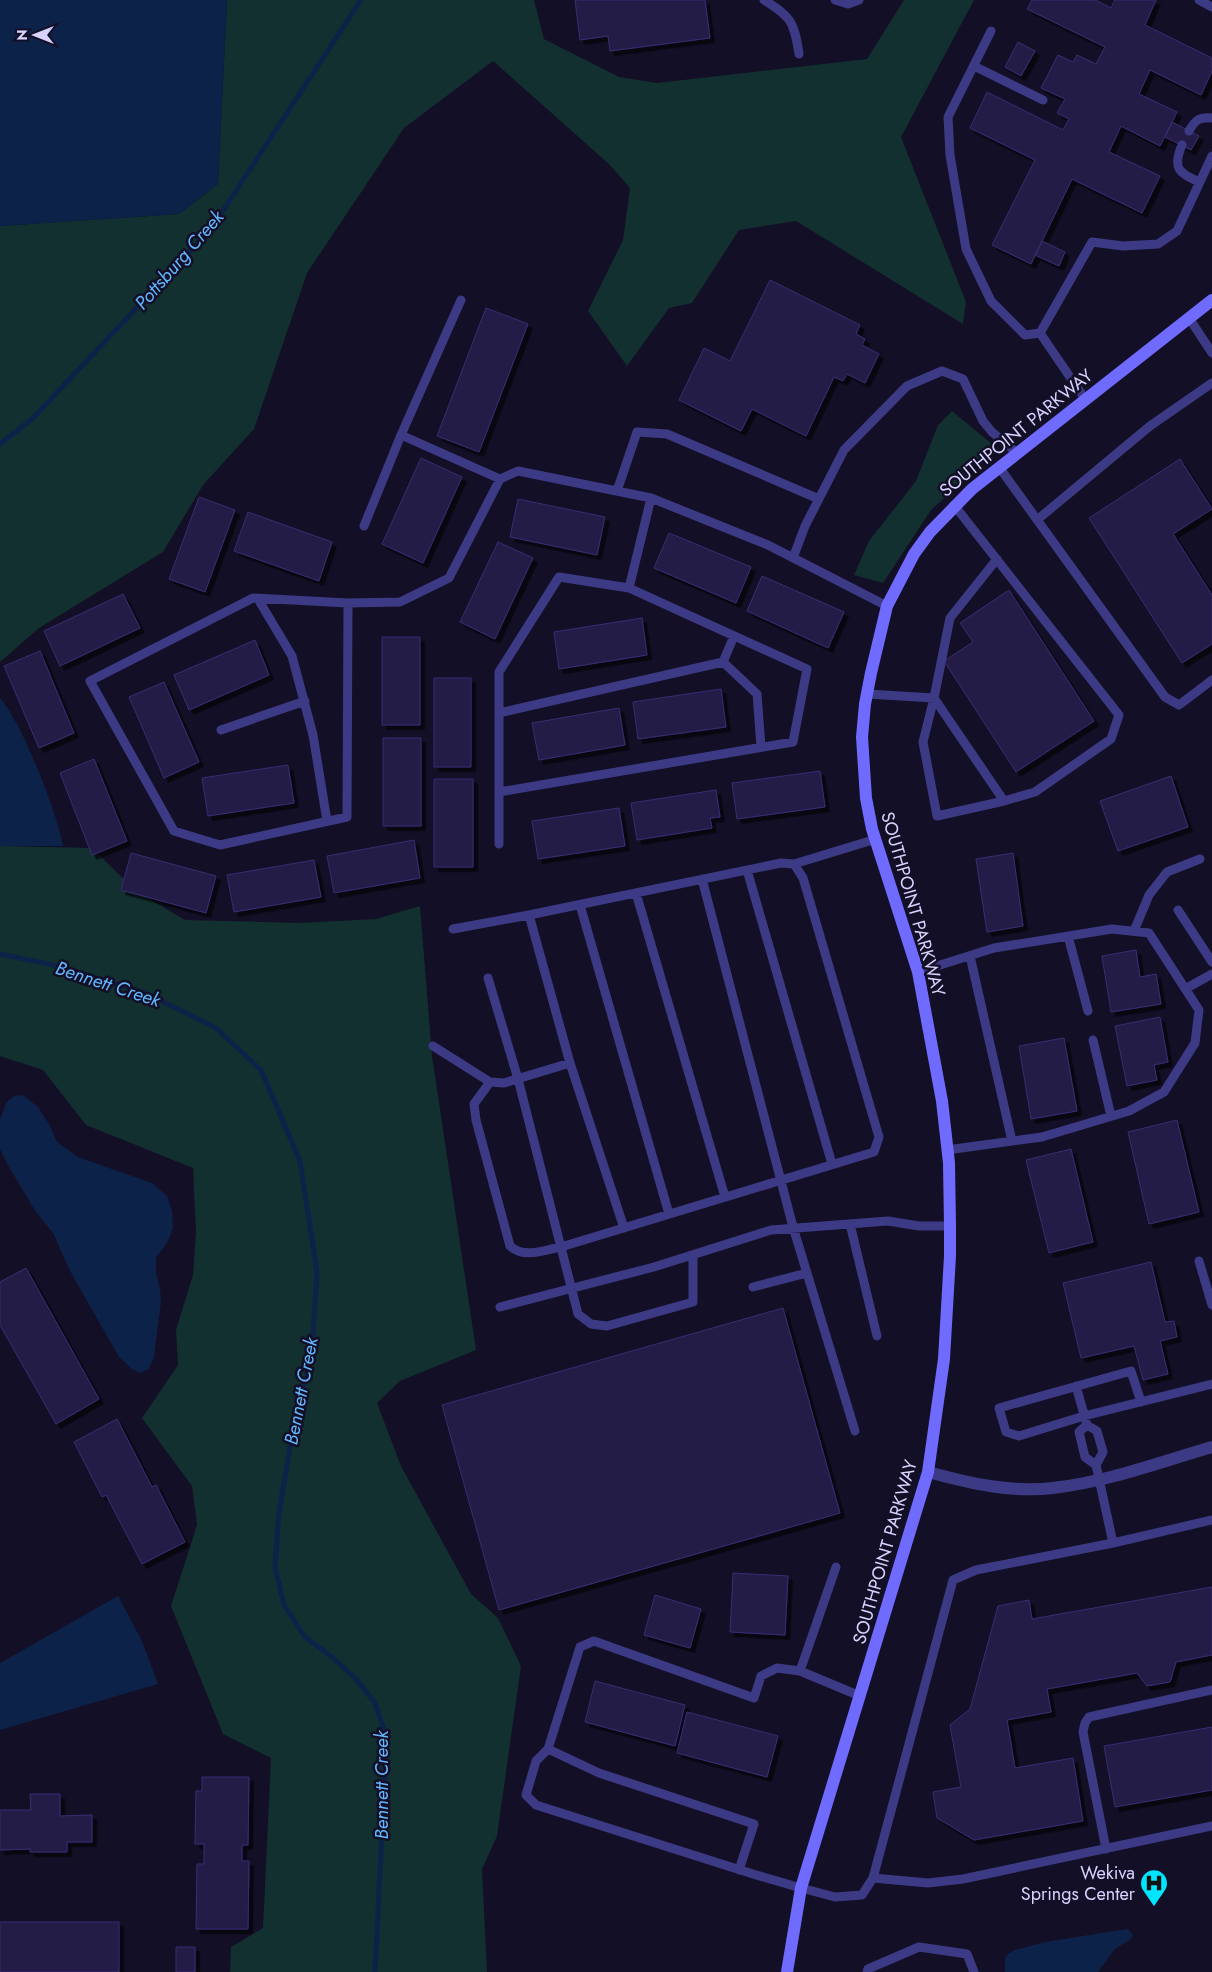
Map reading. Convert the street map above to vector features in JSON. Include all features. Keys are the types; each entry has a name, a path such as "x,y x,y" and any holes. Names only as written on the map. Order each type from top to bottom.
{"main road":[{"name":"SOUTHPOINT PARKWAY","path":"787,1972 801,1888 928,1472 944,1359 950,1226 947,1150 942,1101 918,972 876,839 866,798 863,769 862,737 867,694 887,606 914,554 930,532 954,505 1017,452 1212,300"}],"street":[{"path":"928,1472 972,1484 1020,1489 1052,1488 1100,1480 1212,1447"}],"lane":[{"path":"764,0 785,14 790,20 799,54"},
{"path":"835,0 848,4 856,3 859,0"},
{"path":"1198,0 1212,7"},
{"path":"991,31 948,118 950,155 966,249 991,301 1025,335 1040,333"},
{"path":"974,66 1043,100"},
{"path":"1189,131 1194,121 1201,117 1212,118"},
{"path":"1182,145 1177,156 1178,167 1184,176 1200,182"},
{"path":"1040,333 1092,242 1123,246 1158,244 1177,231 1212,156"},
{"path":"364,526 400,435 461,300"},
{"path":"1189,318 1212,353"},
{"path":"1040,333 1085,398"},
{"path":"793,558 804,526 844,450 907,386 942,372 963,379 983,421 992,432 1017,452"},
{"path":"1037,520 1150,426 1212,383"},
{"path":"617,491 637,432 668,434 819,499"},
{"path":"400,435 500,478"},
{"path":"999,467 1165,697 1179,705 1212,680"},
{"path":"348,603 346,817 220,845 174,831 90,681 253,598 348,603 400,602 449,578 500,478 518,471 651,498 768,546 887,606"},
{"path":"629,588 651,498"},
{"path":"954,505 997,559 1119,715 1111,739 1035,792 937,816 923,742 950,618 997,559"},
{"path":"499,792 792,742 807,669 629,588 559,577 499,672 499,713 499,792 499,844"},
{"path":"258,598 292,656 313,735 327,821"},
{"path":"723,662 734,636"},
{"path":"499,713 723,662"},
{"path":"723,662 756,694 760,747"},
{"path":"867,694 934,698"},
{"path":"934,698 1004,801"},
{"path":"221,730 305,701"},
{"path":"453,929 580,905 781,863 794,864 876,839"},
{"path":"1134,931 1149,895 1167,872 1200,859"},
{"path":"490,1082 474,1104 476,1120 510,1246 515,1251 524,1254 561,1247 874,1152 879,1137 803,878 794,864"},
{"path":"747,870 832,1164"},
{"path":"702,879 793,1227 855,1431"},
{"path":"636,893 725,1197"},
{"path":"580,905 669,1214"},
{"path":"1178,910 1212,962"},
{"path":"529,915 570,1063 624,1228"},
{"path":"918,972 994,948 1112,929 1134,931 1148,933 1199,1010 1195,1043 1164,1092 1129,1111 1042,1137 947,1150"},
{"path":"1068,936 1088,1011"},
{"path":"970,956 1012,1141"},
{"path":"1185,989 1212,974"},
{"path":"488,978 518,1079 578,1314 591,1324 607,1326 693,1302 693,1255"},
{"path":"1093,1040 1111,1116"},
{"path":"433,1046 490,1082 504,1083 570,1063"},
{"path":"500,1307 654,1267 771,1230 888,1221 919,1226 950,1226"},
{"path":"850,1224 877,1336"},
{"path":"1199,1261 1212,1305"},
{"path":"753,1287 807,1273"},
{"path":"1141,1402 1131,1371 999,1408 1006,1432 1019,1436 1085,1421 1141,1402 1212,1384"},
{"path":"1076,1386 1085,1421 1097,1430 1103,1452 1096,1465"},
{"path":"1085,1421 1079,1432 1086,1457 1096,1465 1113,1543"},
{"path":"860,1696 800,1672 776,1668 761,1676 754,1698 594,1641 580,1647 548,1749 536,1761 526,1795 536,1805 739,1870 835,1897 862,1895 873,1878 953,1580 976,1570 1113,1543 1212,1520"},
{"path":"800,1672 836,1567"},
{"path":"1106,1849 1083,1732 1085,1722 1089,1717 1212,1690"},
{"path":"548,1749 599,1773 754,1824 739,1870"},
{"path":"873,1878 928,1883 963,1879 1212,1826"},
{"path":"867,1972 868,1969 919,1947 967,1954 974,1972"}],"green space":[{"path":"227,0 534,0 544,39 619,77 657,83 867,59 904,0 974,0 901,137 966,302 963,324 796,221 739,230 692,303 669,308 627,366 588,311 623,240 630,188 610,165 493,61 404,128 307,273 254,429 203,485 163,552 39,628 0,662 0,226 179,214 218,184"},
{"path":"952,411 998,449 931,510 883,583 854,575 869,541 916,481 938,425"},
{"path":"0,846 92,848 136,891 185,920 299,923 376,919 420,906 432,1056 476,1350 400,1381 377,1403 401,1466 471,1594 498,1618 521,1666 497,1836 482,1869 487,1972 230,1972 231,1947 263,1928 271,1758 223,1734 171,1606 197,1525 192,1486 142,1418 178,1365 176,1330 193,1275 196,1232 193,1168 86,1125 43,1070 0,1056"}],"water":[{"path":"0,0 227,0 218,184 179,214 0,226"},
{"path":"0,698 9,709 38,769 54,813 63,846 0,846"},
{"path":"23,1095 38,1107 57,1142 78,1157 152,1183 167,1196 172,1211 173,1228 167,1243 156,1258 156,1273 161,1302 154,1356 149,1369 140,1373 132,1369 119,1357 70,1271 53,1233 36,1212 0,1149 0,1120 6,1103 14,1096"},
{"path":"118,1596 141,1639 158,1684 0,1730 0,1663"},
{"path":"1127,1929 1133,1934 1131,1939 1115,1949 1098,1972 1005,1972 1005,1958 1015,1950 1045,1942"}],"building":[{"path":"575,0 705,0 710,38 610,51 608,36 580,40"},
{"path":"1032,0 1095,0 1111,8 1115,0 1156,0 1145,25 1212,58 1212,71 1201,95 1150,70 1139,94 1177,112 1160,146 1121,126 1109,152 1160,176 1142,213 1072,179 1031,264 992,245 1035,160 970,128 987,92 1063,130 1069,119 1057,113 1065,99 1041,88 1058,55 1073,62 1077,55 1096,64 1105,47 1027,9"},
{"path":"1018,42 1035,51 1021,76 1005,67"},
{"path":"1172,122 1199,136 1191,150 1165,137"},
{"path":"1042,241 1065,252 1059,266 1035,255"},
{"path":"770,280 860,325 856,334 865,339 862,345 879,354 865,383 847,374 843,381 834,377 806,436 752,409 741,431 679,400 704,348 730,361"},
{"path":"486,308 528,324 479,452 437,436"},
{"path":"421,458 462,477 423,563 382,544"},
{"path":"1180,459 1212,509 1173,534 1212,595 1212,644 1182,663 1089,518"},
{"path":"199,497 235,510 205,592 169,579"},
{"path":"518,499 605,517 597,555 510,537"},
{"path":"248,512 332,542 319,581 234,551"},
{"path":"669,533 751,567 736,603 654,568"},
{"path":"498,542 533,558 495,639 460,622"},
{"path":"762,576 844,612 828,648 747,611"},
{"path":"1009,590 1094,721 1016,772 944,661 973,642 960,623"},
{"path":"123,594 140,628 60,666 44,631"},
{"path":"642,618 647,655 559,669 554,632"},
{"path":"382,637 420,637 420,725 382,725"},
{"path":"255,640 269,675 189,710 174,675"},
{"path":"40,651 74,733 39,748 4,666"},
{"path":"434,678 471,678 471,767 434,767"},
{"path":"164,682 199,762 164,778 129,697"},
{"path":"721,689 726,727 638,739 633,702"},
{"path":"619,708 625,745 539,760 532,723"},
{"path":"383,738 421,738 421,826 383,826"},
{"path":"94,759 127,841 92,855 60,773"},
{"path":"288,765 294,803 208,816 202,778"},
{"path":"820,771 825,807 737,819 732,783"},
{"path":"1171,776 1188,827 1118,851 1100,801"},
{"path":"434,779 473,779 473,867 434,867"},
{"path":"716,790 720,817 710,818 712,828 637,840 631,803"},
{"path":"619,808 625,846 538,859 532,821"},
{"path":"414,840 420,878 334,893 327,856"},
{"path":"131,853 216,876 206,913 121,890"},
{"path":"1013,853 1023,926 987,932 976,859"},
{"path":"314,860 321,897 234,912 227,875"},
{"path":"1136,950 1140,977 1156,974 1161,1004 1111,1012 1102,956"},
{"path":"1160,1017 1168,1062 1154,1065 1157,1080 1127,1086 1115,1026"},
{"path":"1064,1038 1077,1111 1031,1119 1019,1046"},
{"path":"1177,1120 1199,1212 1149,1224 1128,1132"},
{"path":"1071,1149 1093,1242 1049,1253 1026,1160"},
{"path":"1151,1262 1165,1322 1174,1321 1177,1337 1160,1341 1168,1374 1143,1380 1134,1346 1081,1358 1063,1283"},
{"path":"26,1268 99,1399 56,1424 0,1325 0,1282"},
{"path":"783,1308 840,1513 499,1610 442,1405"},
{"path":"117,1419 152,1487 156,1485 185,1542 142,1564 106,1495 102,1497 74,1442"},
{"path":"733,1573 788,1576 785,1635 730,1632"},
{"path":"1212,1587 1212,1655 1176,1662 1170,1682 1147,1686 1137,1673 1047,1689 1051,1712 1007,1720 1015,1768 1073,1758 1083,1821 974,1840 937,1818 933,1792 961,1787 950,1725 970,1709 998,1606 1029,1600 1032,1619"},
{"path":"655,1595 701,1609 690,1648 644,1635"},
{"path":"595,1681 685,1705 675,1746 585,1722"},
{"path":"687,1712 778,1736 767,1777 677,1753"},
{"path":"1212,1727 1212,1790 1115,1807 1104,1746"},
{"path":"202,1777 249,1777 248,1845 242,1845 242,1861 249,1861 248,1929 196,1929 197,1864 204,1864 204,1844 195,1844 196,1791 202,1791"},
{"path":"30,1794 60,1794 60,1816 92,1815 92,1842 67,1842 67,1852 30,1852 30,1849 0,1850 0,1810 31,1810"},
{"path":"0,1922 119,1922 119,1972 0,1972"},
{"path":"176,1947 195,1947 195,1972 176,1972"}],"waterway":[{"name":"Pottsburg Creek","path":"0,444 32,419 211,229 361,0"},
{"name":"Bennett Creek","path":"0,954 58,966 143,992 216,1028 261,1070 300,1161 317,1272 312,1351 291,1441 279,1512 275,1567 284,1605 305,1637 332,1657 356,1679 375,1703 384,1730 385,1772 375,1972"}],"place":[{"name":"Wekiva Springs Center","path":"1154,1907"}]}
